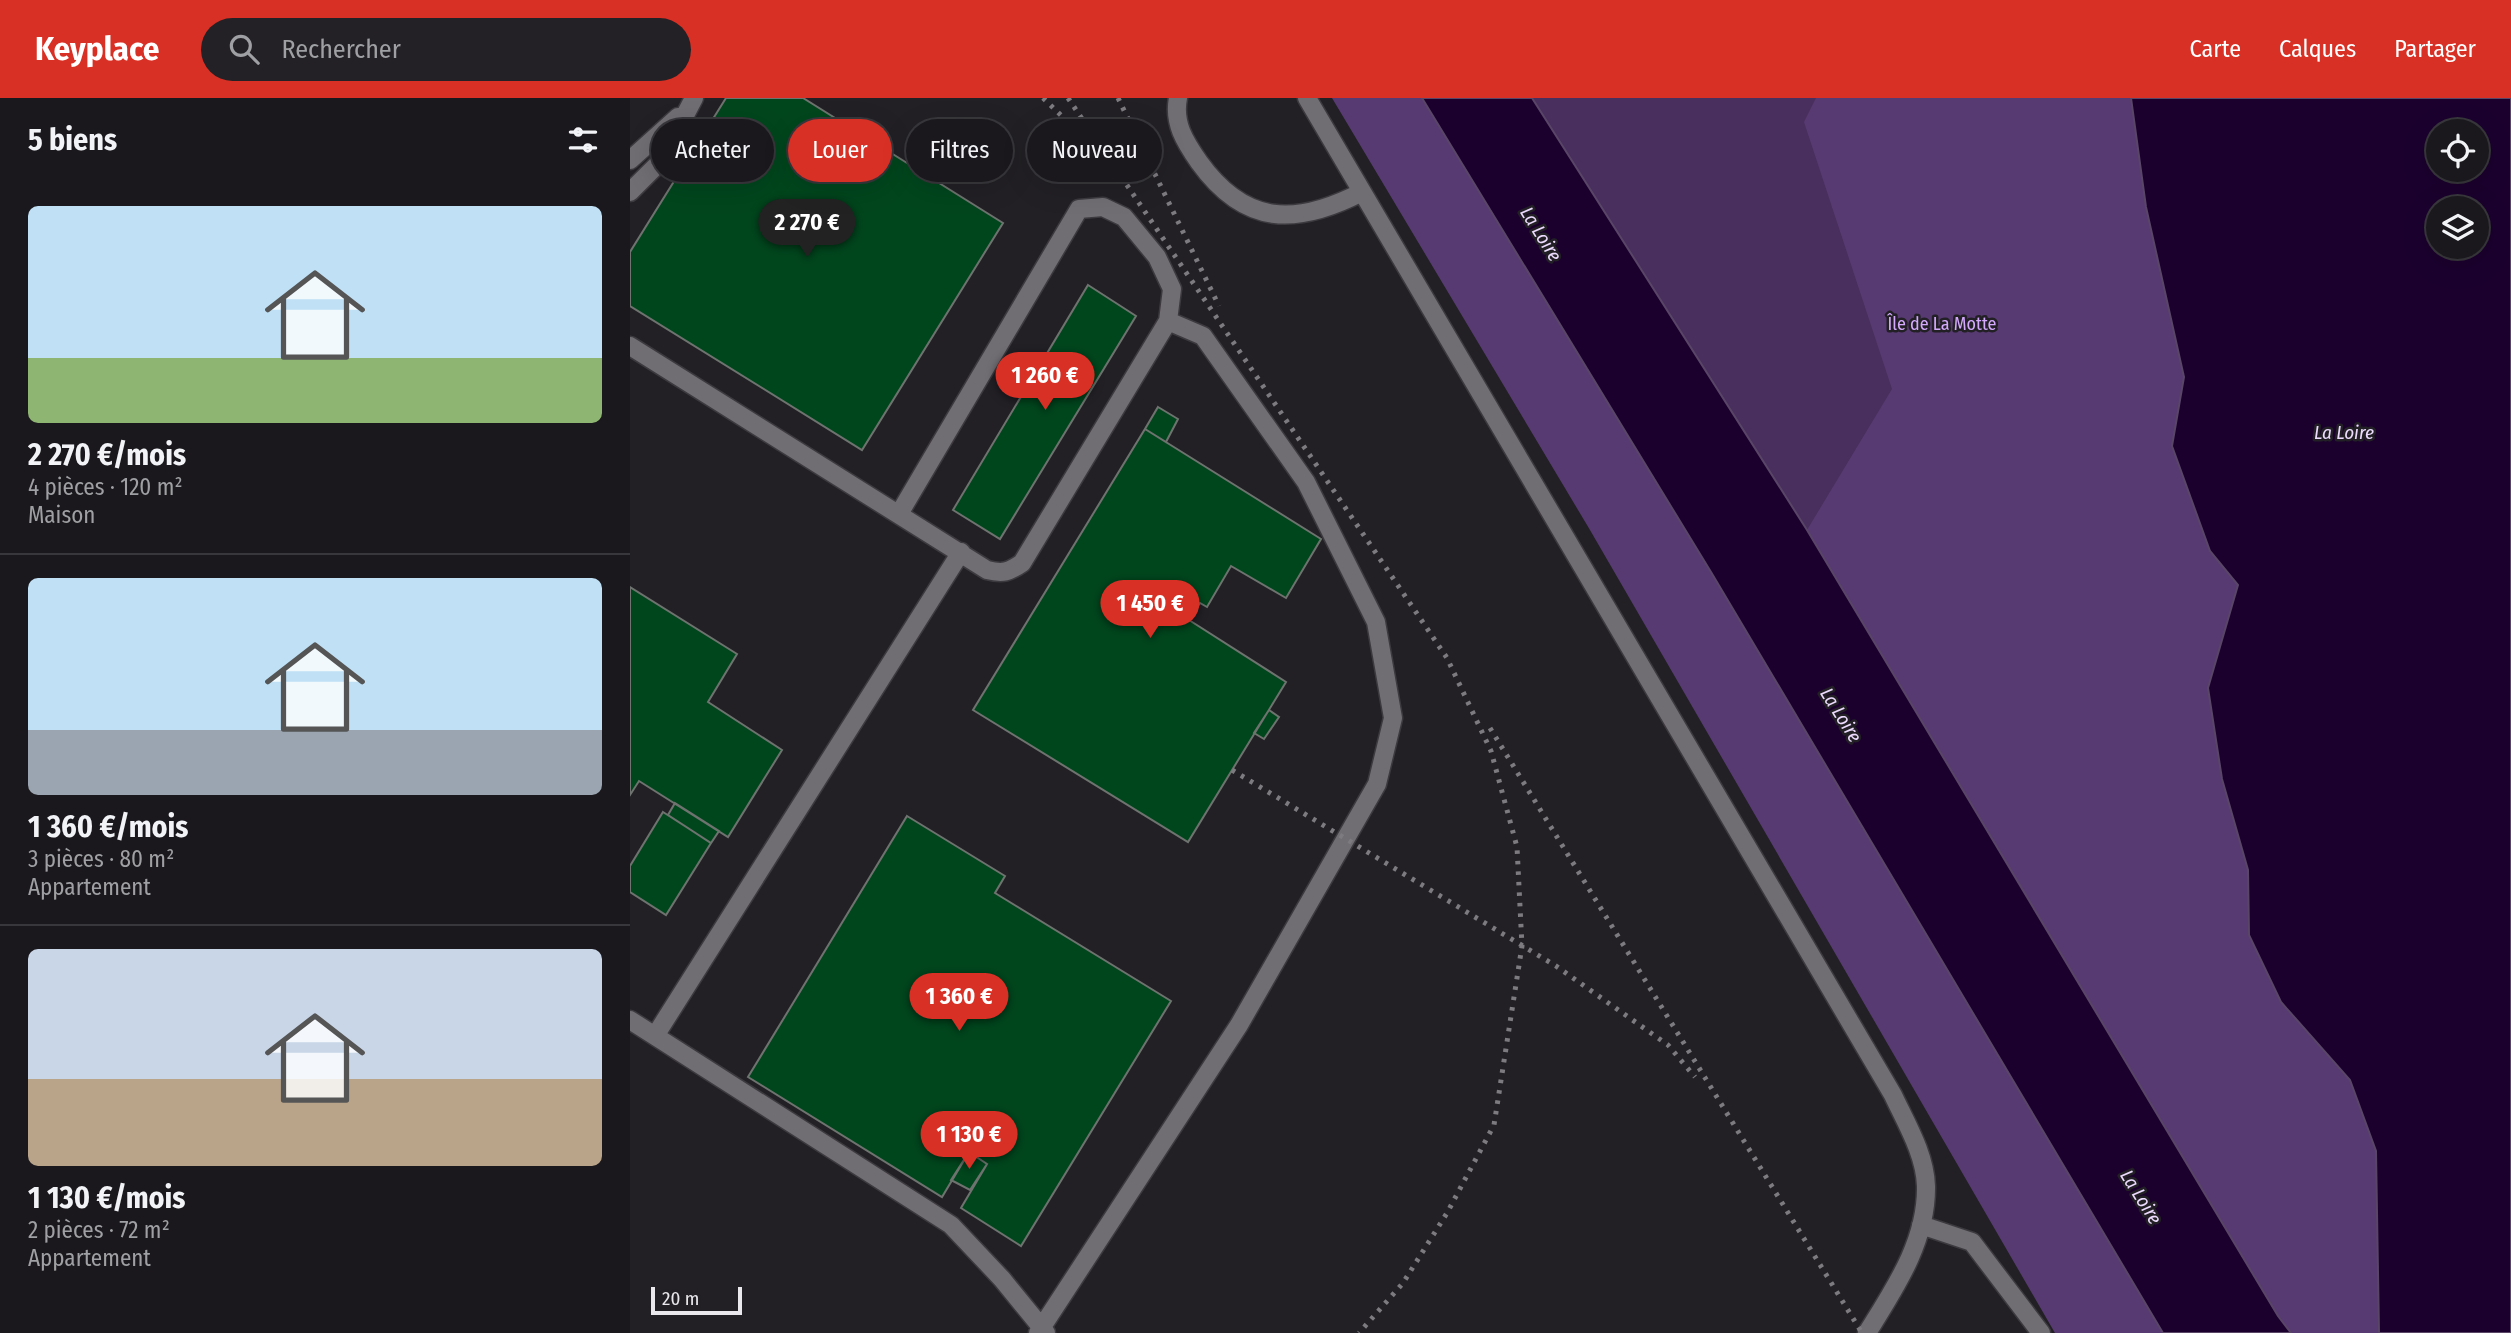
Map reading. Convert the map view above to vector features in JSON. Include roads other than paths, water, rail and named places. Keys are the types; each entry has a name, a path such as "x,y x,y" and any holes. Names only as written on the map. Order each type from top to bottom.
{"lane":[{"path":"1178,98 1176,110 1179,128 1210,178 1233,199 1260,213 1292,216 1323,209 1362,192"},
{"path":"1307,98 1893,1095 1915,1142 1926,1184 1921,1224 1909,1262 1867,1333"},
{"path":"630,160 692,101"},
{"path":"630,192 661,161 692,101"},
{"path":"630,346 987,570 1010,572 1022,563 1168,321 1172,289 1157,257 1124,217 1104,207 1079,209 899,514"},
{"path":"630,1020 951,1225 1002,1279 1042,1331 1238,1025 1377,784 1393,718 1376,622 1306,482 1203,336 1168,321"},
{"path":"655,1036 961,552"},
{"path":"1921,1224 1972,1242 2041,1333"}],"water":[{"path":"1422,98 1532,98 1807,530 2278,1316 2291,1333 2163,1333 1711,572"},
{"name":"La Loire","path":"2131,98 2511,98 2511,1333 2379,1333 2376,1151 2350,1080 2281,1002 2249,935 2248,870 2222,779 2208,688 2238,585 2210,551 2172,446 2184,377 2146,207"}],"railway":[{"path":"1043,98 1065,119"},
{"path":"1068,98 1447,658 1491,751 1517,847 1522,946 1494,1125 1447,1213 1403,1283 1359,1333"},
{"path":"1118,98 1219,306"},
{"path":"1490,728 1862,1333"},
{"path":"1232,770 1556,966 1668,1045 1695,1077"}],"park label":[{"name":"Île de La Motte","path":"1942,324"}]}
